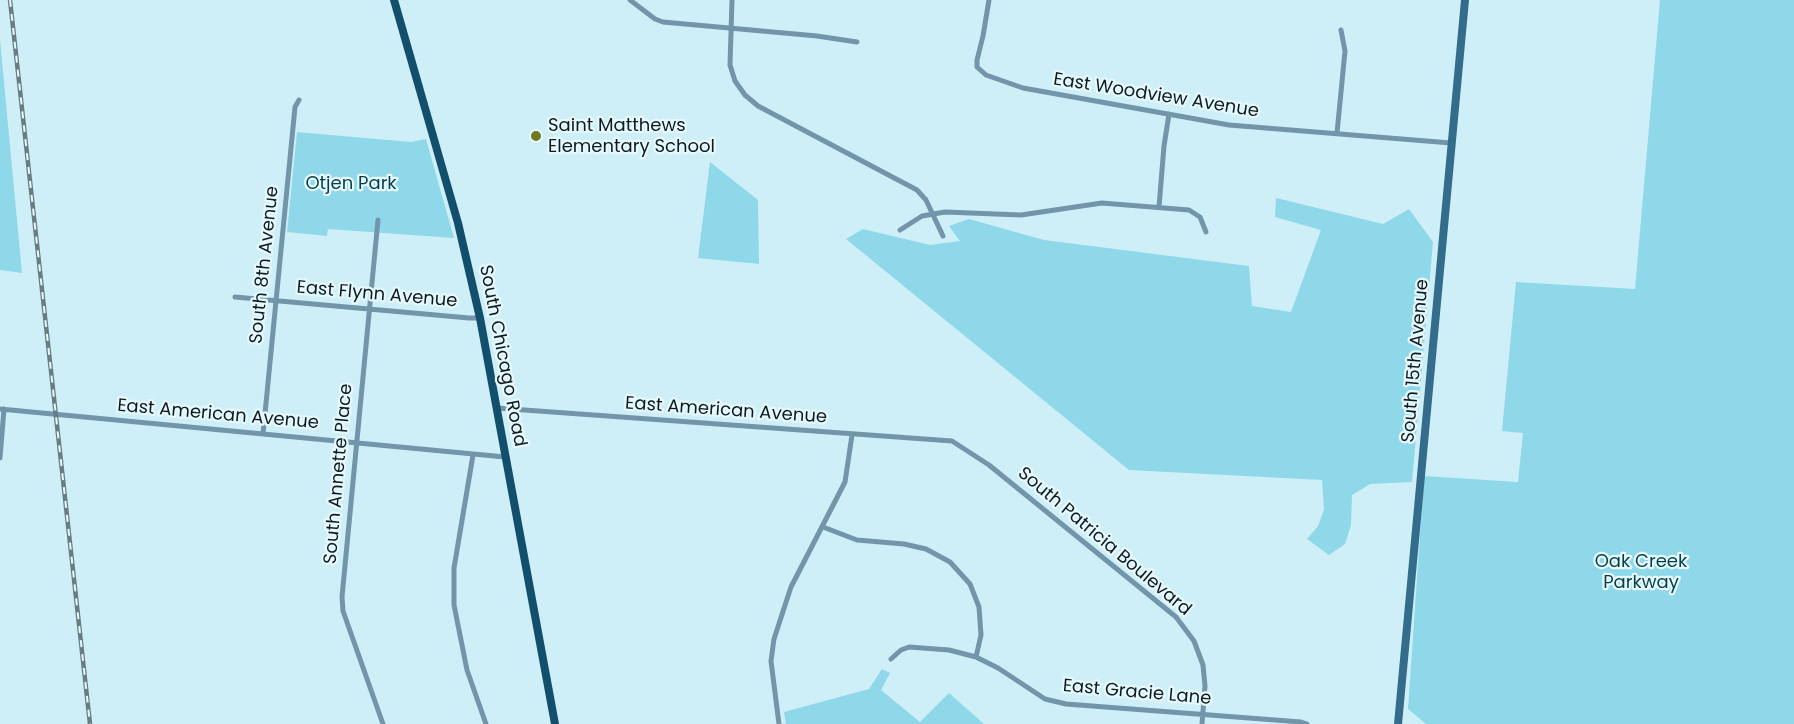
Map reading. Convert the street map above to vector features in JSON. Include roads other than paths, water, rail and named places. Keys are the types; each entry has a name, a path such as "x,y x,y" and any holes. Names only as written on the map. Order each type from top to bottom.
{"main road":[{"name":"South Chicago Road","path":"394,0 457,218 480,318 555,724"}],"street":[{"path":"630,0 655,19 663,22 857,42"},
{"path":"732,0 731,70 740,89 749,100 905,182 922,195 934,214 943,236"},
{"name":"East Woodview Avenue","path":"989,0 977,67 982,73 1023,88 1229,125 1451,143"},
{"name":"South 15th Avenue","path":"1398,724 1465,0"},
{"path":"1337,134 1345,51 1341,30"},
{"name":"South 8th Avenue","path":"263,434 278,301 295,107 298,100"},
{"path":"1159,207 1169,114"},
{"path":"900,230 916,219 953,211 1029,214 1102,203 1194,211 1203,223 1206,232"},
{"name":"South Annette Place","path":"378,220 342,597 343,610 383,724"},
{"name":"East Flynn Avenue","path":"235,297 480,318"},
{"name":"East American Avenue","path":"497,408 952,441"},
{"path":"0,458 2,409"},
{"name":"East American Avenue","path":"2,409 505,457"},
{"path":"779,724 771,661 774,639 791,587 845,482 852,435"},
{"name":"South Patricia Boulevard","path":"952,441 989,465 1176,617 1194,641 1203,665 1205,686 1202,724"},
{"path":"473,455 454,568 454,605 462,652 486,724"},
{"path":"823,527 857,540 904,544 926,549 950,562 970,584 979,607 981,635 976,657"},
{"name":"East Gracie Lane","path":"891,659 901,650 909,647 949,650 976,657 998,668 1046,699 1066,704 1306,724"}],"railway":[{"path":"10,0 90,724"}],"place":[{"name":"Saint Matthews Elementary School","path":"536,136"}],"park label":[{"name":"Otjen Park","path":"351,184"},
{"name":"Oak Creek Parkway","path":"1641,572"}]}
